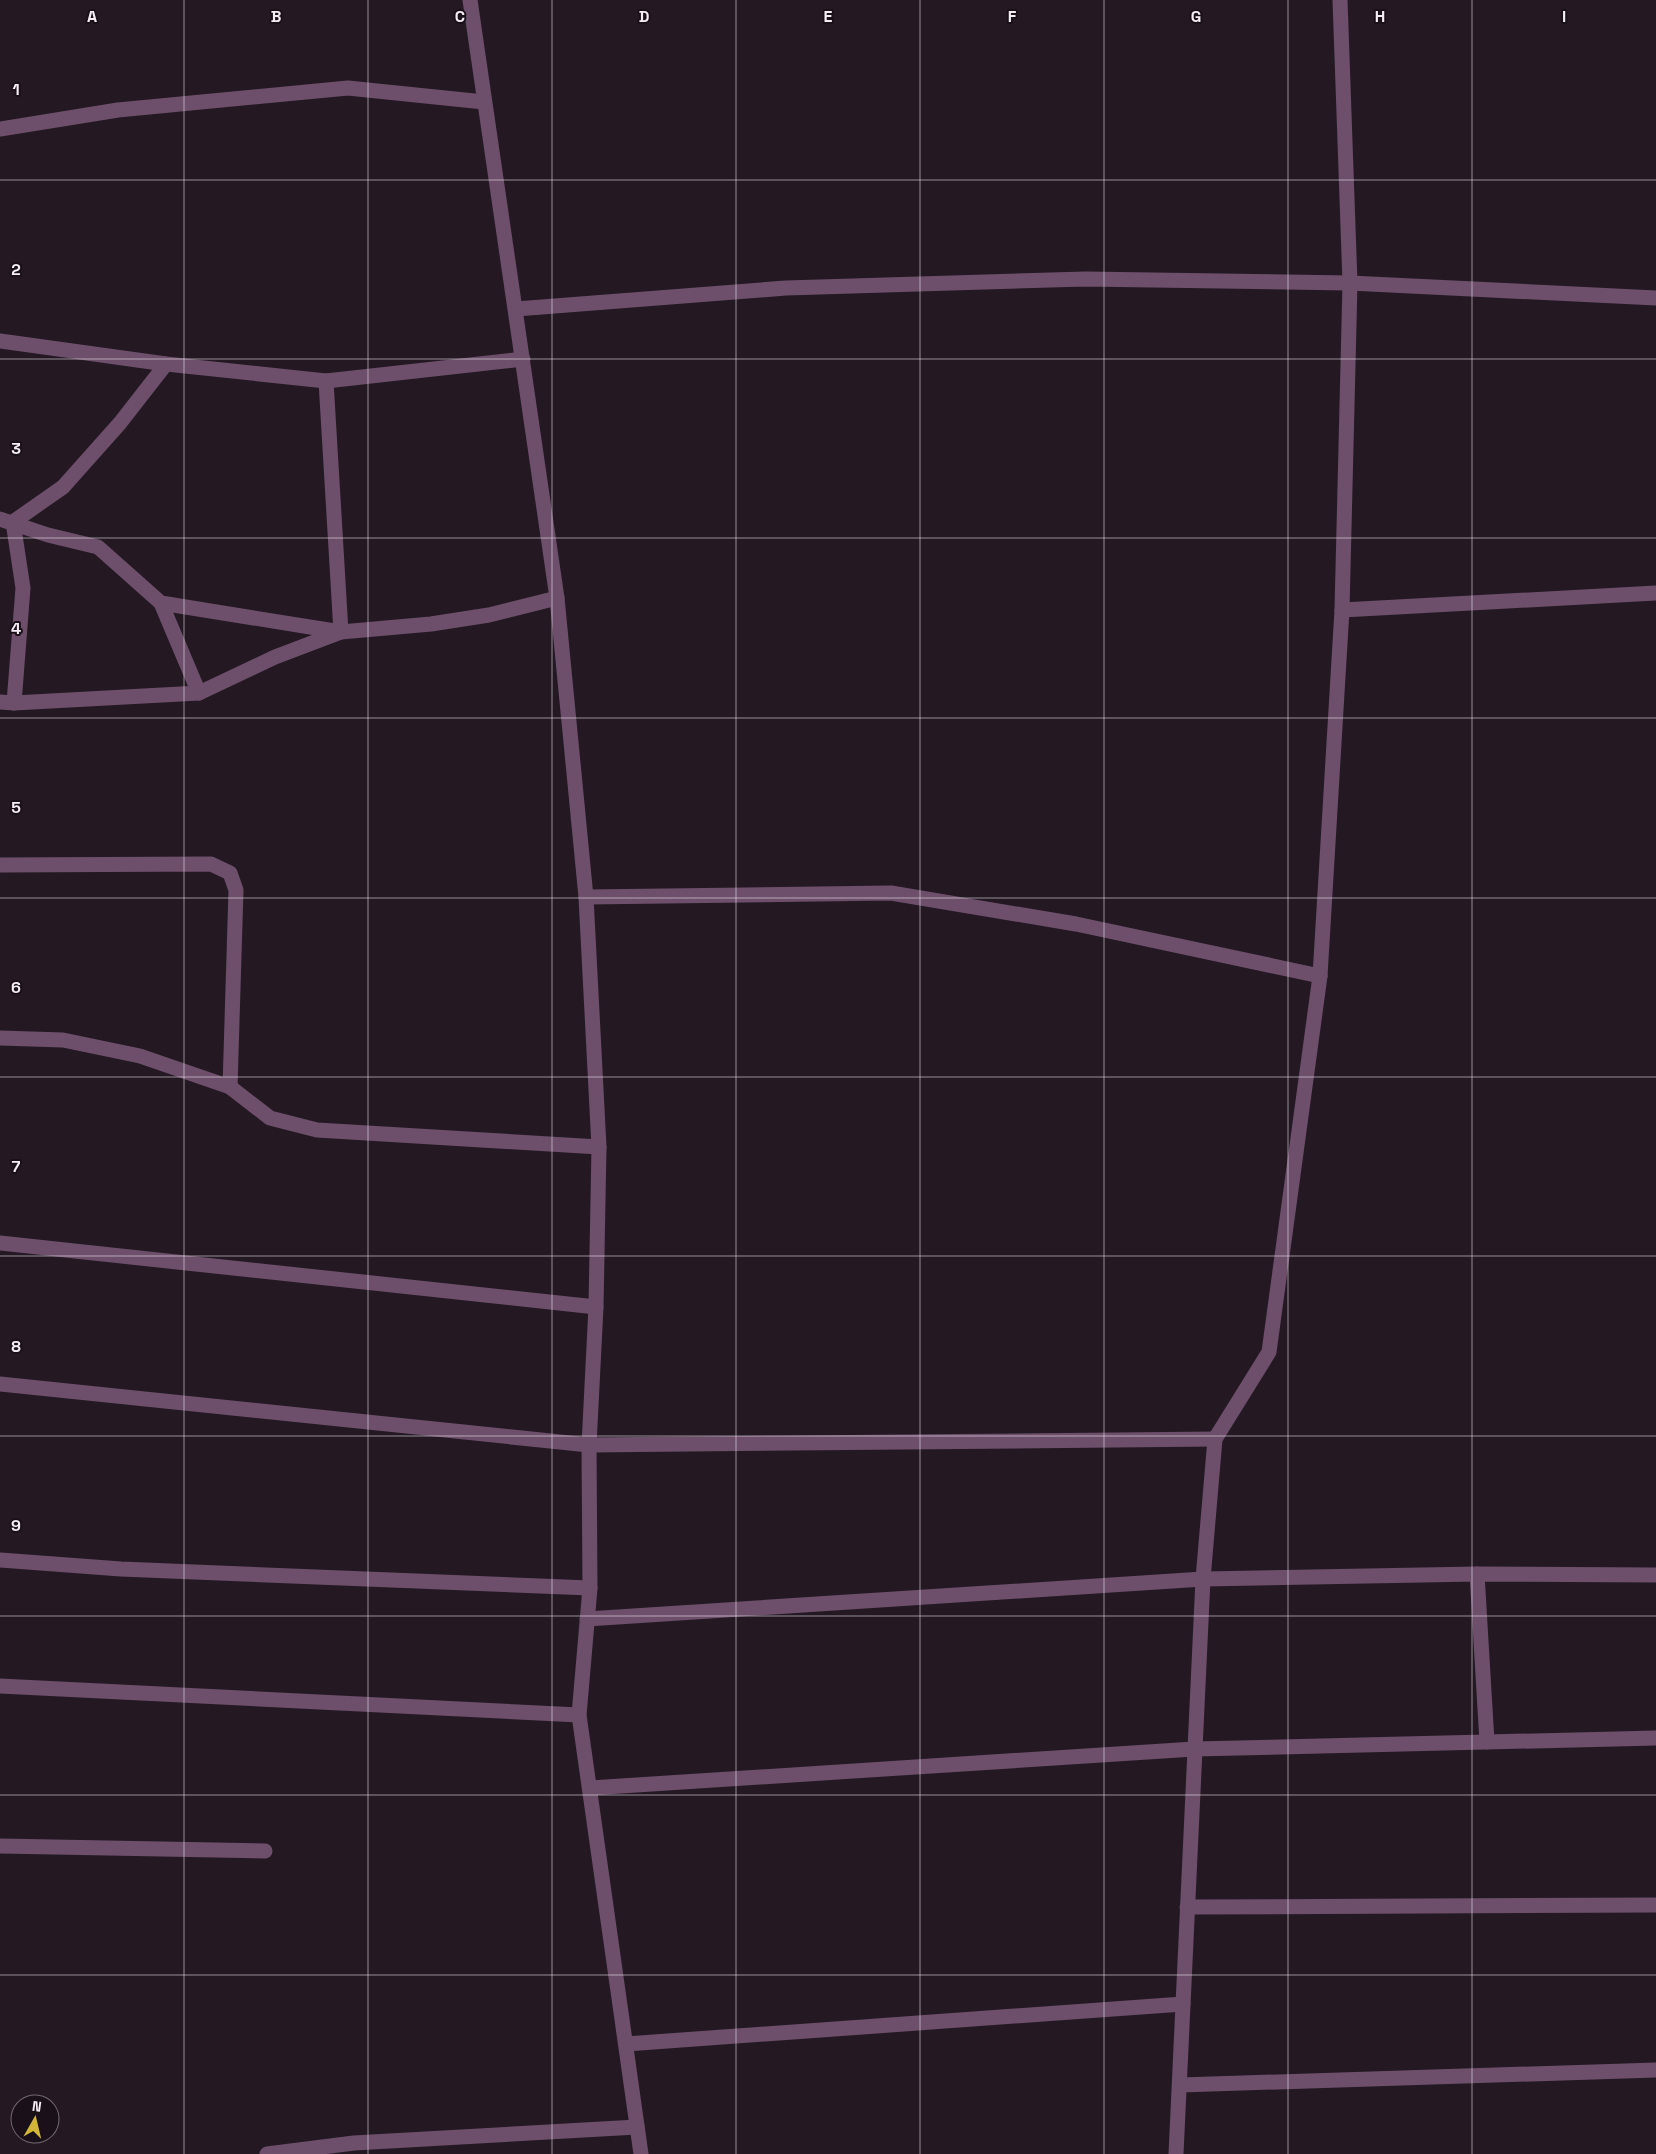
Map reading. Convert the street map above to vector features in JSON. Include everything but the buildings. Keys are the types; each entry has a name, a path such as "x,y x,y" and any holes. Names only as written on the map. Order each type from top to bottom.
{"street":[{"path":"470,0 557,598 586,896 599,1147 596,1307 589,1445 590,1588 579,1714 641,2154"},
{"path":"1176,2154 1203,1579 1215,1439 1269,1352 1320,976 1342,610 1350,283 1340,0"},
{"path":"0,129 118,110 348,88 484,102"},
{"path":"516,309 786,288 1085,279 1350,283 1656,298"},
{"path":"0,341 166,364 326,381 523,359"},
{"path":"6,521 63,487 120,423 166,364"},
{"path":"326,381 341,632"},
{"path":"6,521 23,588 7,703 199,693 275,656 341,632 470,618 557,598"},
{"path":"6,521 48,535 98,547 161,603 199,693"},
{"path":"1342,610 1656,593"},
{"path":"161,603 341,632"},
{"path":"0,865 211,864 230,873 236,890 230,1087"},
{"path":"586,896 892,893 1076,924 1320,976"},
{"path":"0,1038 63,1040 140,1056 230,1087 270,1118 318,1130 599,1147"},
{"path":"0,1243 596,1307"},
{"path":"0,1384 589,1445 1215,1439"},
{"path":"0,1560 121,1569 590,1588"},
{"path":"1477,1574 1487,1742"},
{"path":"587,1619 1203,1579 1477,1574 1656,1575"},
{"path":"0,1686 579,1714"},
{"path":"590,1788 1194,1749 1656,1738"},
{"path":"0,1846 265,1851"},
{"path":"1187,1907 1656,1905"},
{"path":"626,2044 1183,2004"},
{"path":"1180,2085 1656,2070"},
{"path":"267,2154 354,2143 637,2127"}]}
